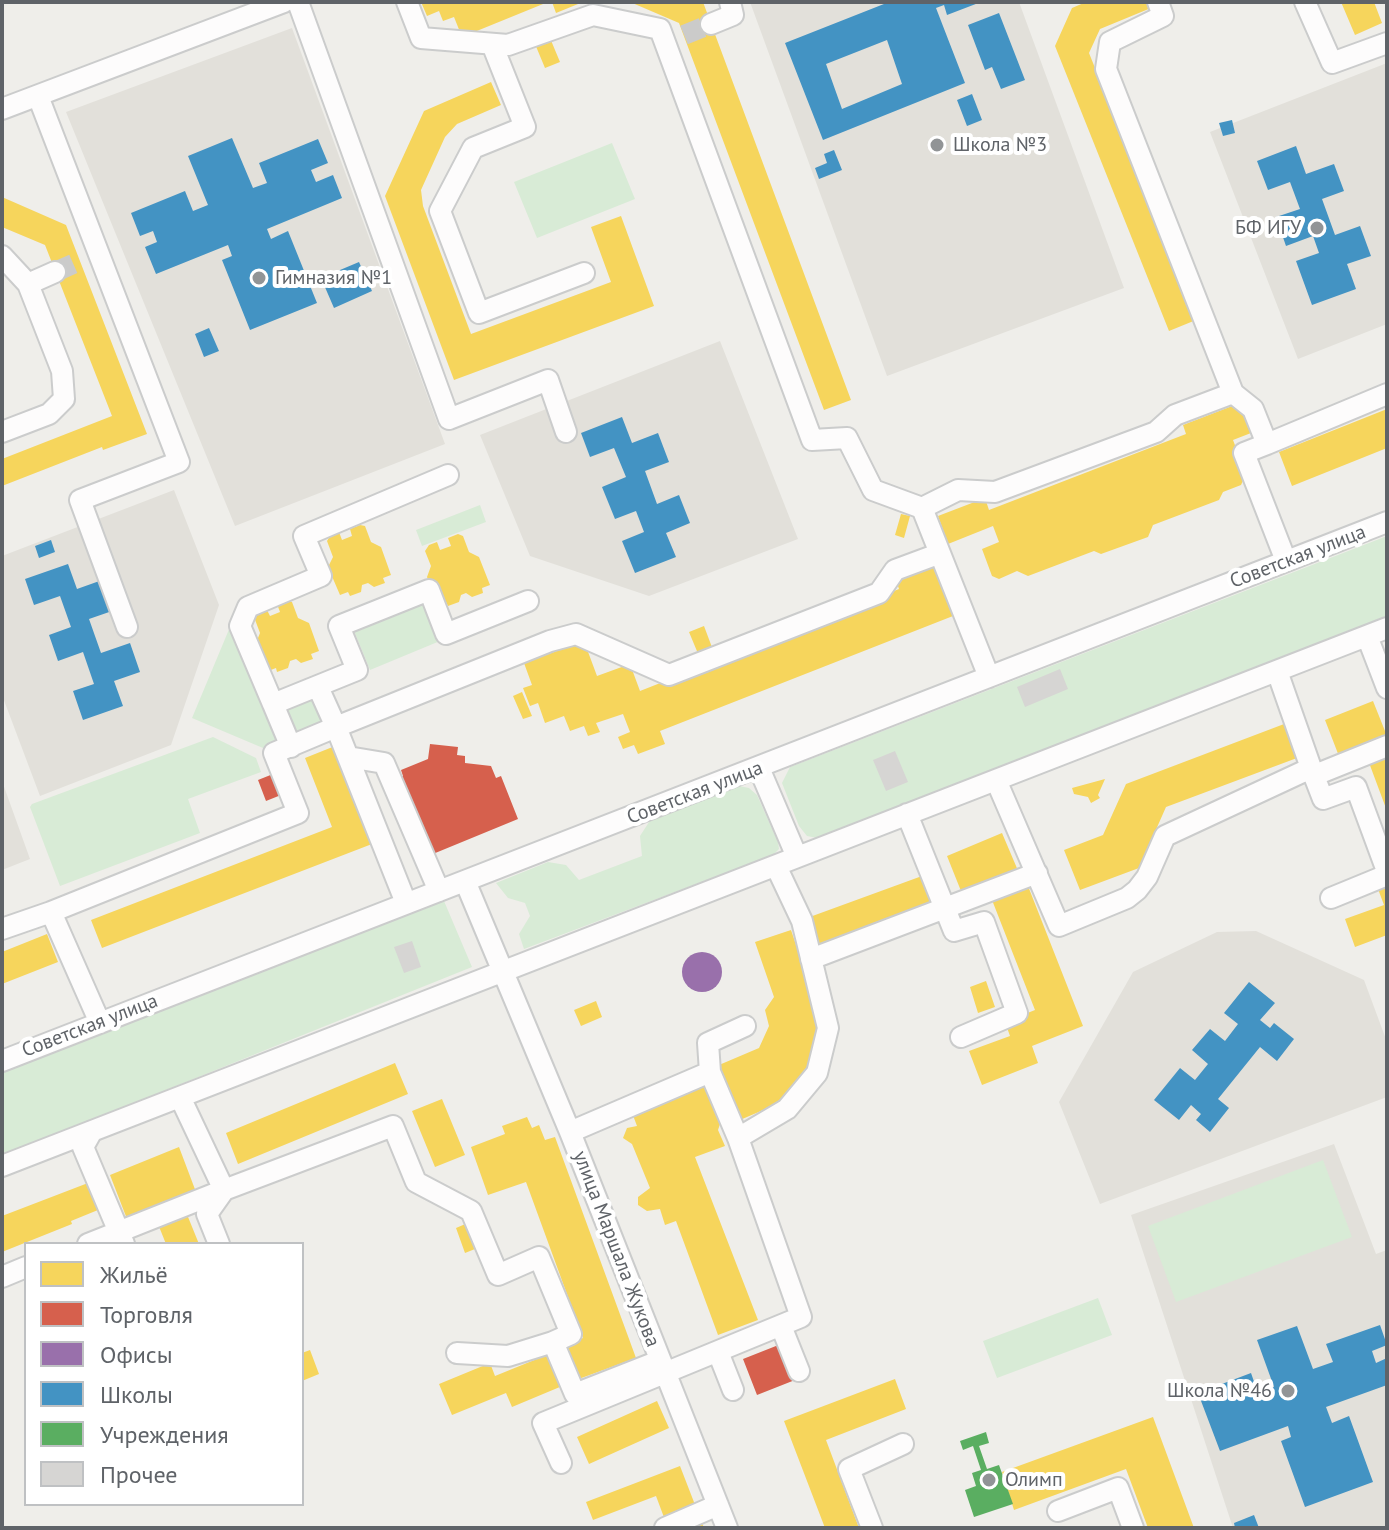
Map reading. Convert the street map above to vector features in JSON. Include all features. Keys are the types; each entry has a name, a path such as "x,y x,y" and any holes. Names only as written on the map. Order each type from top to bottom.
{"street":[{"path":"2,109 284,2"},
{"path":"298,2 449,419 548,380 566,432"},
{"path":"407,2 421,38 508,45 593,15 660,29 675,39 812,440 847,438 873,490 922,508 958,490 995,492 1156,432 1175,415 1233,393"},
{"path":"711,24 733,15 730,2"},
{"path":"1158,2 1163,16 1110,42 1106,69 1233,393 1253,409 1267,444"},
{"path":"1305,2 1332,63 1387,43"},
{"path":"492,44 525,127 473,148 440,211 479,313 584,273"},
{"path":"38,96 89,257 179,462 80,500 127,627"},
{"path":"2,256 28,284 62,371 64,399 49,414 2,432"},
{"path":"28,284 55,272"},
{"path":"1286,561 1244,453 1387,394"},
{"path":"291,747 240,626 248,607 321,576 304,536 448,475"},
{"path":"922,508 989,677"},
{"name":"Советская улица","path":"2,1061 1387,522"},
{"path":"2,929 298,813 274,753 550,641 576,634 669,675 879,593 895,570 938,554"},
{"path":"273,704 357,670 339,626 429,590 446,634 528,601"},
{"path":"2,1166 1387,628"},
{"path":"1367,636 1387,688"},
{"path":"1277,671 1323,799 1356,787 1387,873 1331,898"},
{"path":"318,687 406,903"},
{"path":"996,780 1059,926 1127,898 1137,890 1147,877 1165,836 1313,772 1387,746"},
{"path":"348,757 384,763 439,891"},
{"path":"759,768 797,857"},
{"path":"907,814 954,931 984,922 1017,1013 961,1037"},
{"path":"738,1138 787,1109 817,1073 828,1028 802,921 776,866"},
{"path":"811,959 1037,873"},
{"name":"улица Маршала Жукова","path":"465,881 570,1132 727,1528"},
{"path":"51,912 100,1023"},
{"path":"553,1342 575,1394 718,1352 801,1317 738,1138 710,1072 708,1043 745,1026"},
{"path":"570,1132 710,1072"},
{"path":"180,1097 224,1190"},
{"path":"99,1242 122,1238 224,1190 393,1126 416,1182 471,1211 498,1275 539,1257 571,1334 508,1356 457,1353"},
{"path":"92,1131 83,1147 122,1238"},
{"path":"218,1242 207,1214 224,1190"},
{"path":"2,1277 24,1268"},
{"path":"781,1326 799,1371"},
{"path":"718,1352 733,1390"},
{"path":"561,1463 543,1423 661,1367"},
{"path":"872,1528 849,1469 903,1444"},
{"path":"1058,1511 1118,1488 1133,1528"},
{"path":"665,1528 718,1505"}],"shaded area":[{"name":"Школа №3","path":"750,2 1019,2 1124,288 887,376"},
{"name":"Гимназия №1","path":"292,28 445,444 235,526 66,112"},
{"name":"БФ ИГУ","path":"1387,63 1387,324 1298,359 1210,132"},
{"path":"720,341 798,539 649,596 530,556 480,435"},
{"path":"174,490 219,605 171,745 40,796 2,695 2,556"},
{"path":"2,781 30,859 2,870"},
{"path":"1256,931 1364,980 1387,1042 1387,1097 1100,1204 1059,1102 1133,972 1217,932"},
{"name":"Школа №46","path":"1334,1144 1376,1254 1387,1250 1387,1528 1233,1528 1131,1215"}],"green space":[{"path":"612,143 635,199 537,238 514,182"},
{"path":"480,505 486,522 422,546 416,530"},
{"path":"1387,536 1387,619 817,838 807,836 799,826 782,783 790,767"},
{"path":"424,602 440,641 370,670 354,631"},
{"path":"230,627 278,742 263,748 192,718"},
{"path":"323,689 335,719 292,736 280,707"},
{"path":"213,737 256,758 261,772 188,799 200,833 60,886 30,807 32,804"},
{"path":"739,786 749,788 757,795 778,842 779,849 773,855 524,949 519,934 530,916 525,903 508,898 496,883 548,862 566,865 579,880 642,856 640,836 651,819"},
{"path":"444,901 472,967 2,1156 2,1073"},
{"path":"1323,1160 1352,1237 1176,1302 1148,1226"},
{"path":"1098,1298 1112,1335 997,1378 983,1341"}],"building: Жильё":[{"path":"421,2 548,2 462,37 454,17 443,21 439,11 427,16"},
{"path":"552,2 583,2 556,13"},
{"path":"630,2 703,2 851,400 824,410 679,23"},
{"path":"1086,2 1149,2 1151,8 1100,29 1089,53 1196,320 1169,331 1055,46 1072,8"},
{"path":"1341,2 1374,2 1382,23 1355,35"},
{"path":"550,38 560,62 545,68 535,44"},
{"path":"491,82 501,105 457,124 445,137 421,190 423,206 471,334 611,282 591,227 621,216 654,306 454,380 385,196 424,111"},
{"path":"2,197 66,225 147,434 103,450 102,447 2,486 2,459 112,416 45,245 2,227"},
{"path":"1240,403 1251,433 1233,440 1246,474 1241,485 1223,492 1219,500 1153,525 1148,537 1101,554 1094,551 1028,576 1017,571 999,579 992,576 982,549 999,542 993,526 948,544 938,516 985,498 989,510 1186,434 1183,425"},
{"path":"1387,409 1387,448 1292,486 1279,452"},
{"path":"901,514 910,516 904,538 895,535"},
{"path":"365,526 371,542 381,547 391,575 383,578 385,583 374,587 368,583 362,585 361,592 350,596 348,592 340,595 328,567 333,557 327,541 339,532 342,540 352,536 350,529"},
{"path":"458,534 463,536 469,552 479,557 490,585 482,588 483,593 472,597 466,593 461,595 459,602 448,606 446,602 438,605 427,577 431,566 425,551 437,542 440,550 451,546 448,538"},
{"path":"932,562 953,616 660,731 665,744 638,754 634,745 623,749 618,737 630,732 623,714 596,723 600,732 588,736 584,726 570,731 564,716 545,723 538,703 530,706 523,688 532,685 524,663 584,641 597,676 630,664 640,691 899,589 895,577"},
{"path":"287,600 292,602 298,618 309,623 319,651 311,654 313,659 301,663 296,659 290,661 288,668 268,671 256,643 260,633 254,617 266,608 270,616 280,612 277,604"},
{"path":"704,626 713,650 699,656 689,632"},
{"path":"522,692 532,716 523,719 513,696"},
{"path":"1373,701 1387,736 1342,764 1325,720"},
{"path":"1292,721 1305,755 1166,807 1139,868 1080,890 1064,850 1103,835 1126,784"},
{"path":"335,746 372,844 102,948 91,920 332,827 305,758"},
{"path":"1387,753 1387,811 1368,760"},
{"path":"1105,779 1098,795 1100,798 1091,803 1088,797 1074,794 1072,788"},
{"path":"1002,833 1019,873 963,896 947,856"},
{"path":"922,876 933,907 818,949 807,918"},
{"path":"1028,886 1083,1026 1032,1046 1038,1063 982,1085 969,1051 1010,1036 1005,1022 1035,1010 992,900"},
{"path":"1387,886 1387,935 1355,947 1345,919 1384,905 1378,889"},
{"path":"791,930 820,1016 814,1056 801,1081 782,1102 740,1120 719,1065 759,1048 769,1026 765,1010 774,997 755,942"},
{"path":"47,934 58,962 2,984 2,952"},
{"path":"986,981 995,1007 978,1013 970,987"},
{"path":"596,1001 602,1017 581,1026 574,1010"},
{"path":"395,1063 408,1094 238,1164 226,1133"},
{"path":"705,1086 722,1118 718,1130 725,1146 695,1157 758,1320 718,1335 676,1221 665,1225 660,1209 647,1211 638,1205 638,1197 650,1188 632,1144 623,1138 627,1128 637,1126 631,1110"},
{"path":"442,1099 465,1155 435,1167 412,1111"},
{"path":"527,1117 532,1128 539,1125 545,1140 555,1137 636,1358 576,1380 563,1345 583,1338 526,1182 488,1195 471,1147 505,1134 502,1126"},
{"path":"179,1147 196,1192 127,1219 110,1175"},
{"path":"88,1183 98,1210 71,1221 72,1224 2,1252 2,1216"},
{"path":"186,1212 198,1242 165,1242 158,1224"},
{"path":"470,1222 480,1247 465,1253 456,1228"},
{"path":"310,1350 319,1374 304,1380 304,1352"},
{"path":"554,1352 567,1384 512,1407 506,1393 452,1415 439,1384 490,1363 495,1376"},
{"path":"895,1379 906,1409 826,1440 859,1528 825,1528 784,1421"},
{"path":"657,1401 669,1428 589,1464 577,1437"},
{"path":"1153,1417 1194,1528 1148,1528 1126,1469 1014,1510 1002,1472"},
{"path":"680,1466 704,1528 668,1528 656,1496 593,1520 586,1502"}],"building: Торговля":[{"path":"430,744 458,747 457,755 465,756 465,763 491,766 496,778 501,776 518,819 428,856 397,779 403,776 401,770 428,759"},
{"path":"273,774 281,795 266,801 258,780"},
{"path":"781,1344 795,1380 757,1395 743,1359"}],"building: Офисы":[{"path":"702,952 716,958 722,972 716,986 702,992 688,986 682,972 688,958"}],"building: Школы":[{"path":"889,2 981,2 947,15 944,5 936,8 965,83 823,140 785,43","holes":["887,40 902,84 842,109 826,64"]},
{"path":"999,13 1025,80 1001,89 992,67 985,70 968,25"},
{"path":"972,94 982,120 967,126 957,100"},
{"path":"1232,120 1235,133 1223,136 1219,123"},
{"path":"232,138 253,188 267,183 259,163 318,139 328,163 311,170 316,182 333,175 342,198 267,229 271,239 288,231 317,303 250,330 222,260 232,256 228,245 156,274 145,247 157,242 153,231 140,236 131,213 185,191 193,211 208,205 188,156"},
{"path":"1296,146 1306,174 1334,164 1344,191 1322,199 1335,235 1360,226 1371,256 1347,264 1356,289 1312,305 1296,261 1319,253 1313,236 1286,246 1276,217 1300,209 1290,182 1268,190 1257,161"},
{"path":"834,150 842,170 819,179 815,168 827,163 824,154"},
{"path":"359,262 372,291 334,308 321,278"},
{"path":"209,328 219,351 204,357 195,334"},
{"path":"622,417 632,443 658,433 669,462 645,471 657,504 679,495 690,523 666,533 676,557 635,573 622,541 644,532 636,511 615,519 602,487 626,477 614,448 590,457 581,433"},
{"path":"51,540 55,552 39,558 35,546"},
{"path":"68,564 77,589 105,579 115,610 89,619 101,653 130,643 140,672 114,681 123,706 83,720 73,691 94,684 83,652 58,661 49,635 71,627 60,596 34,605 25,579"},
{"path":"1249,982 1275,1003 1260,1020 1270,1028 1274,1023 1294,1039 1277,1061 1260,1047 1218,1099 1229,1108 1210,1132 1196,1120 1201,1114 1191,1105 1179,1120 1154,1100 1180,1068 1195,1080 1208,1064 1192,1050 1210,1029 1225,1041 1238,1024 1224,1013"},
{"path":"1380,1325 1387,1345 1372,1351 1376,1363 1387,1358 1387,1385 1326,1407 1332,1423 1349,1416 1373,1482 1305,1507 1281,1441 1291,1437 1288,1426 1220,1451 1198,1393 1251,1373 1258,1393 1274,1387 1257,1340 1297,1326 1313,1369 1333,1362 1326,1344"},
{"path":"1254,1515 1259,1528 1235,1528 1234,1523"}],"building: Учреждения":[{"name":"Олимп","path":"986,1432 989,1443 979,1446 987,1469 999,1465 1013,1504 974,1517 965,1490 976,1486 972,1473 981,1470 973,1446 963,1450 960,1441"}],"building: Прочее":[{"path":"1060,669 1068,689 1025,707 1017,687"},
{"path":"895,751 908,782 886,791 873,760"},
{"path":"412,941 421,967 404,973 394,947"}],"tunnel":[{"path":"684,35 711,24"},
{"path":"55,272 80,261"}],"place":[{"name":"Школа №3","path":"937,145"},
{"name":"БФ ИГУ","path":"1317,228"},
{"name":"Гимназия №1","path":"259,278"},
{"name":"Школа №46","path":"1288,1391"},
{"name":"Олимп","path":"989,1480"}]}
